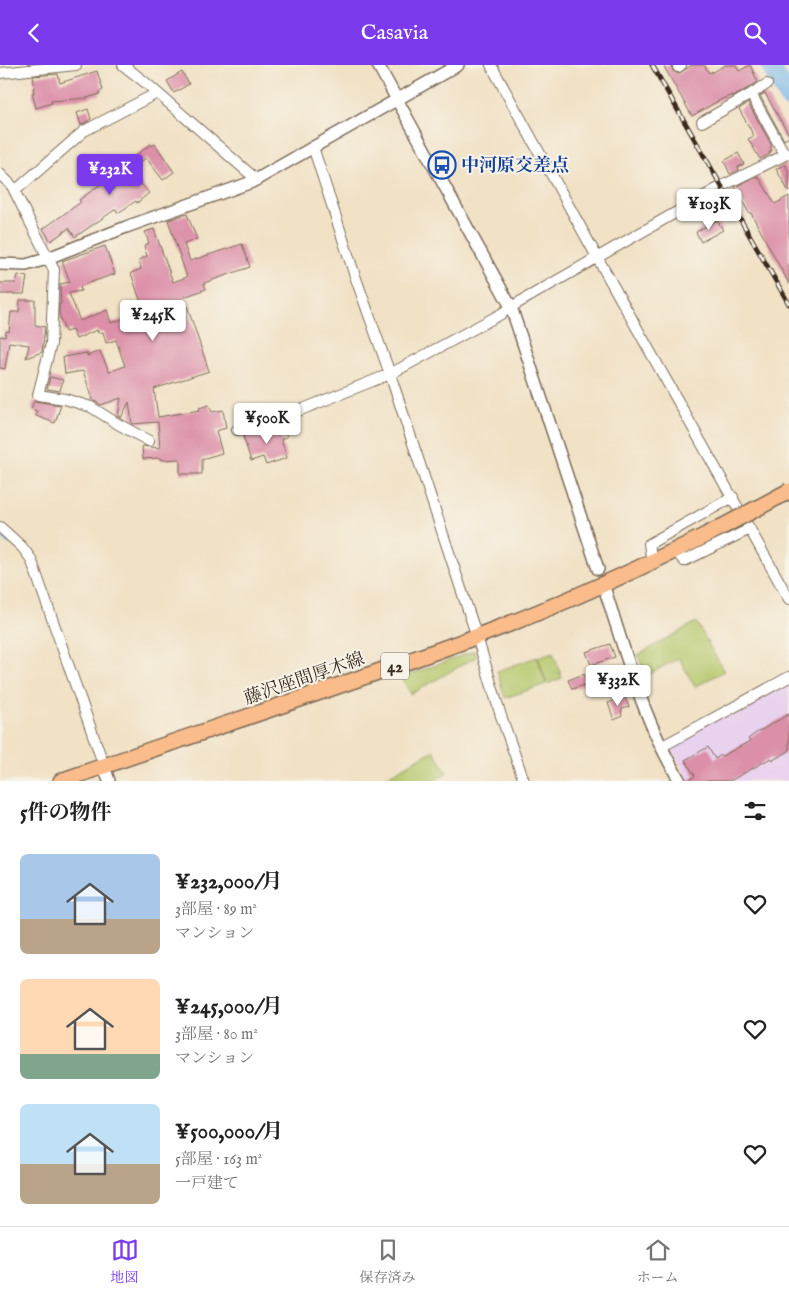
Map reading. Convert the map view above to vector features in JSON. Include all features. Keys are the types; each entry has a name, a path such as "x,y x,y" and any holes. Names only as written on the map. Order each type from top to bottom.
{"main road":[{"name":"藤沢座間厚木線","path":"61,781 280,707 476,637 676,551 789,491"}],"street":[{"path":"0,73 76,65"},
{"path":"123,65 257,180"},
{"path":"378,65 510,307 637,687 661,747 680,781"},
{"path":"0,264 26,265 48,258 126,227 257,180 458,65"},
{"path":"491,65 789,599"},
{"path":"702,122 768,84"},
{"path":"15,191 84,131 157,93"},
{"path":"237,430 298,411 390,374 501,314 597,257 722,187 787,154 751,94"},
{"path":"313,147 524,781"},
{"path":"0,174 15,191 54,270 51,344 38,395 65,399 90,407 118,425 149,441"},
{"path":"652,562 648,545 733,497"},
{"path":"0,527 22,547 31,559 109,781"},
{"path":"676,551 684,561 750,529"},
{"path":"661,747 789,677"}],"shaded area":[{"path":"789,678 789,781 689,781 669,745"}],"green space":[{"path":"696,622 724,671 695,687 679,658 646,676 638,655"},
{"path":"474,651 476,657 411,694 401,678"},
{"path":"553,652 562,678 547,684 538,657"},
{"path":"537,657 546,684 505,698 497,671"},
{"path":"434,750 447,773 433,781 383,781 382,779"}],"building":[{"path":"663,65 672,65 673,71 678,74 692,65 704,65 709,73 712,71 712,73 725,65 736,65 739,71 750,65 758,82 733,97 732,95 720,100 692,116"},
{"path":"97,71 103,90 99,92 100,94 87,98 51,101 52,103 36,108 32,93 34,93 33,88 35,88 33,76 58,74 60,83"},
{"path":"182,72 189,84 174,93 167,81"},
{"path":"765,93 789,135 784,140 760,96"},
{"path":"748,103 772,146 770,147 772,151 769,152 770,154 760,159 748,139 754,136 739,109"},
{"path":"88,109 91,119 81,125 77,113"},
{"path":"151,144 152,146 155,144 174,172 163,180 146,158 129,170 149,193 137,203 136,201 118,213 116,209 75,237 69,228 51,241 43,229 81,202 79,200 105,181 112,190 125,179 117,169"},
{"path":"738,153 744,164 738,167 739,170 730,174 724,161"},
{"path":"785,164 789,173 789,192 776,169"},
{"path":"757,176 775,204 789,196 789,284 735,187"},
{"path":"187,214 197,239 184,244 190,261 242,244 250,267 204,283 206,289 184,297 209,371 154,389 158,417 200,410 199,408 209,405 212,412 223,410 226,428 216,431 222,453 202,459 202,474 180,474 180,459 143,459 142,446 160,448 158,422 132,424 129,402 121,418 118,416 121,398 101,405 93,400 83,371 65,374 63,357 87,353 87,356 100,351 109,372 125,366 116,340 106,343 103,332 98,333 97,330 76,339 72,330 65,332 59,314 59,304 61,304 60,284 70,282 62,261 105,246 115,274 80,286 81,291 69,293 80,321 107,310 111,323 144,312 131,273 141,269 139,260 147,256 144,246 149,243 145,232 154,229 173,282 187,277 168,220"},
{"path":"717,220 723,230 701,242 696,232"},
{"path":"18,275 27,277 24,294 0,294 0,283 16,283"},
{"path":"20,300 35,300 35,325 45,327 42,352 26,358 29,345 9,342 5,369 0,368 0,336 5,337 6,331 9,332 11,312 19,312"},
{"path":"50,377 63,380 60,391 47,389"},
{"path":"34,401 61,405 55,423 36,416 37,411 31,409"},
{"path":"282,424 287,437 281,439 287,458 266,465 263,457 251,461 243,436"},
{"path":"610,644 615,657 591,665 586,652"},
{"path":"584,674 588,684 572,689 568,680"},
{"path":"625,697 629,707 622,709 622,716 614,720 608,703"},
{"path":"789,714 789,751 773,760 771,758 730,781 687,781 695,776 685,760 708,747 715,759 722,756 750,741 748,739 756,733"}],"waterway":[{"path":"770,65 789,99"},
{"path":"0,535 9,543"}],"railway":[{"path":"652,65 789,304"}],"place":[{"name":"中河原交差点","path":"442,165"}]}
